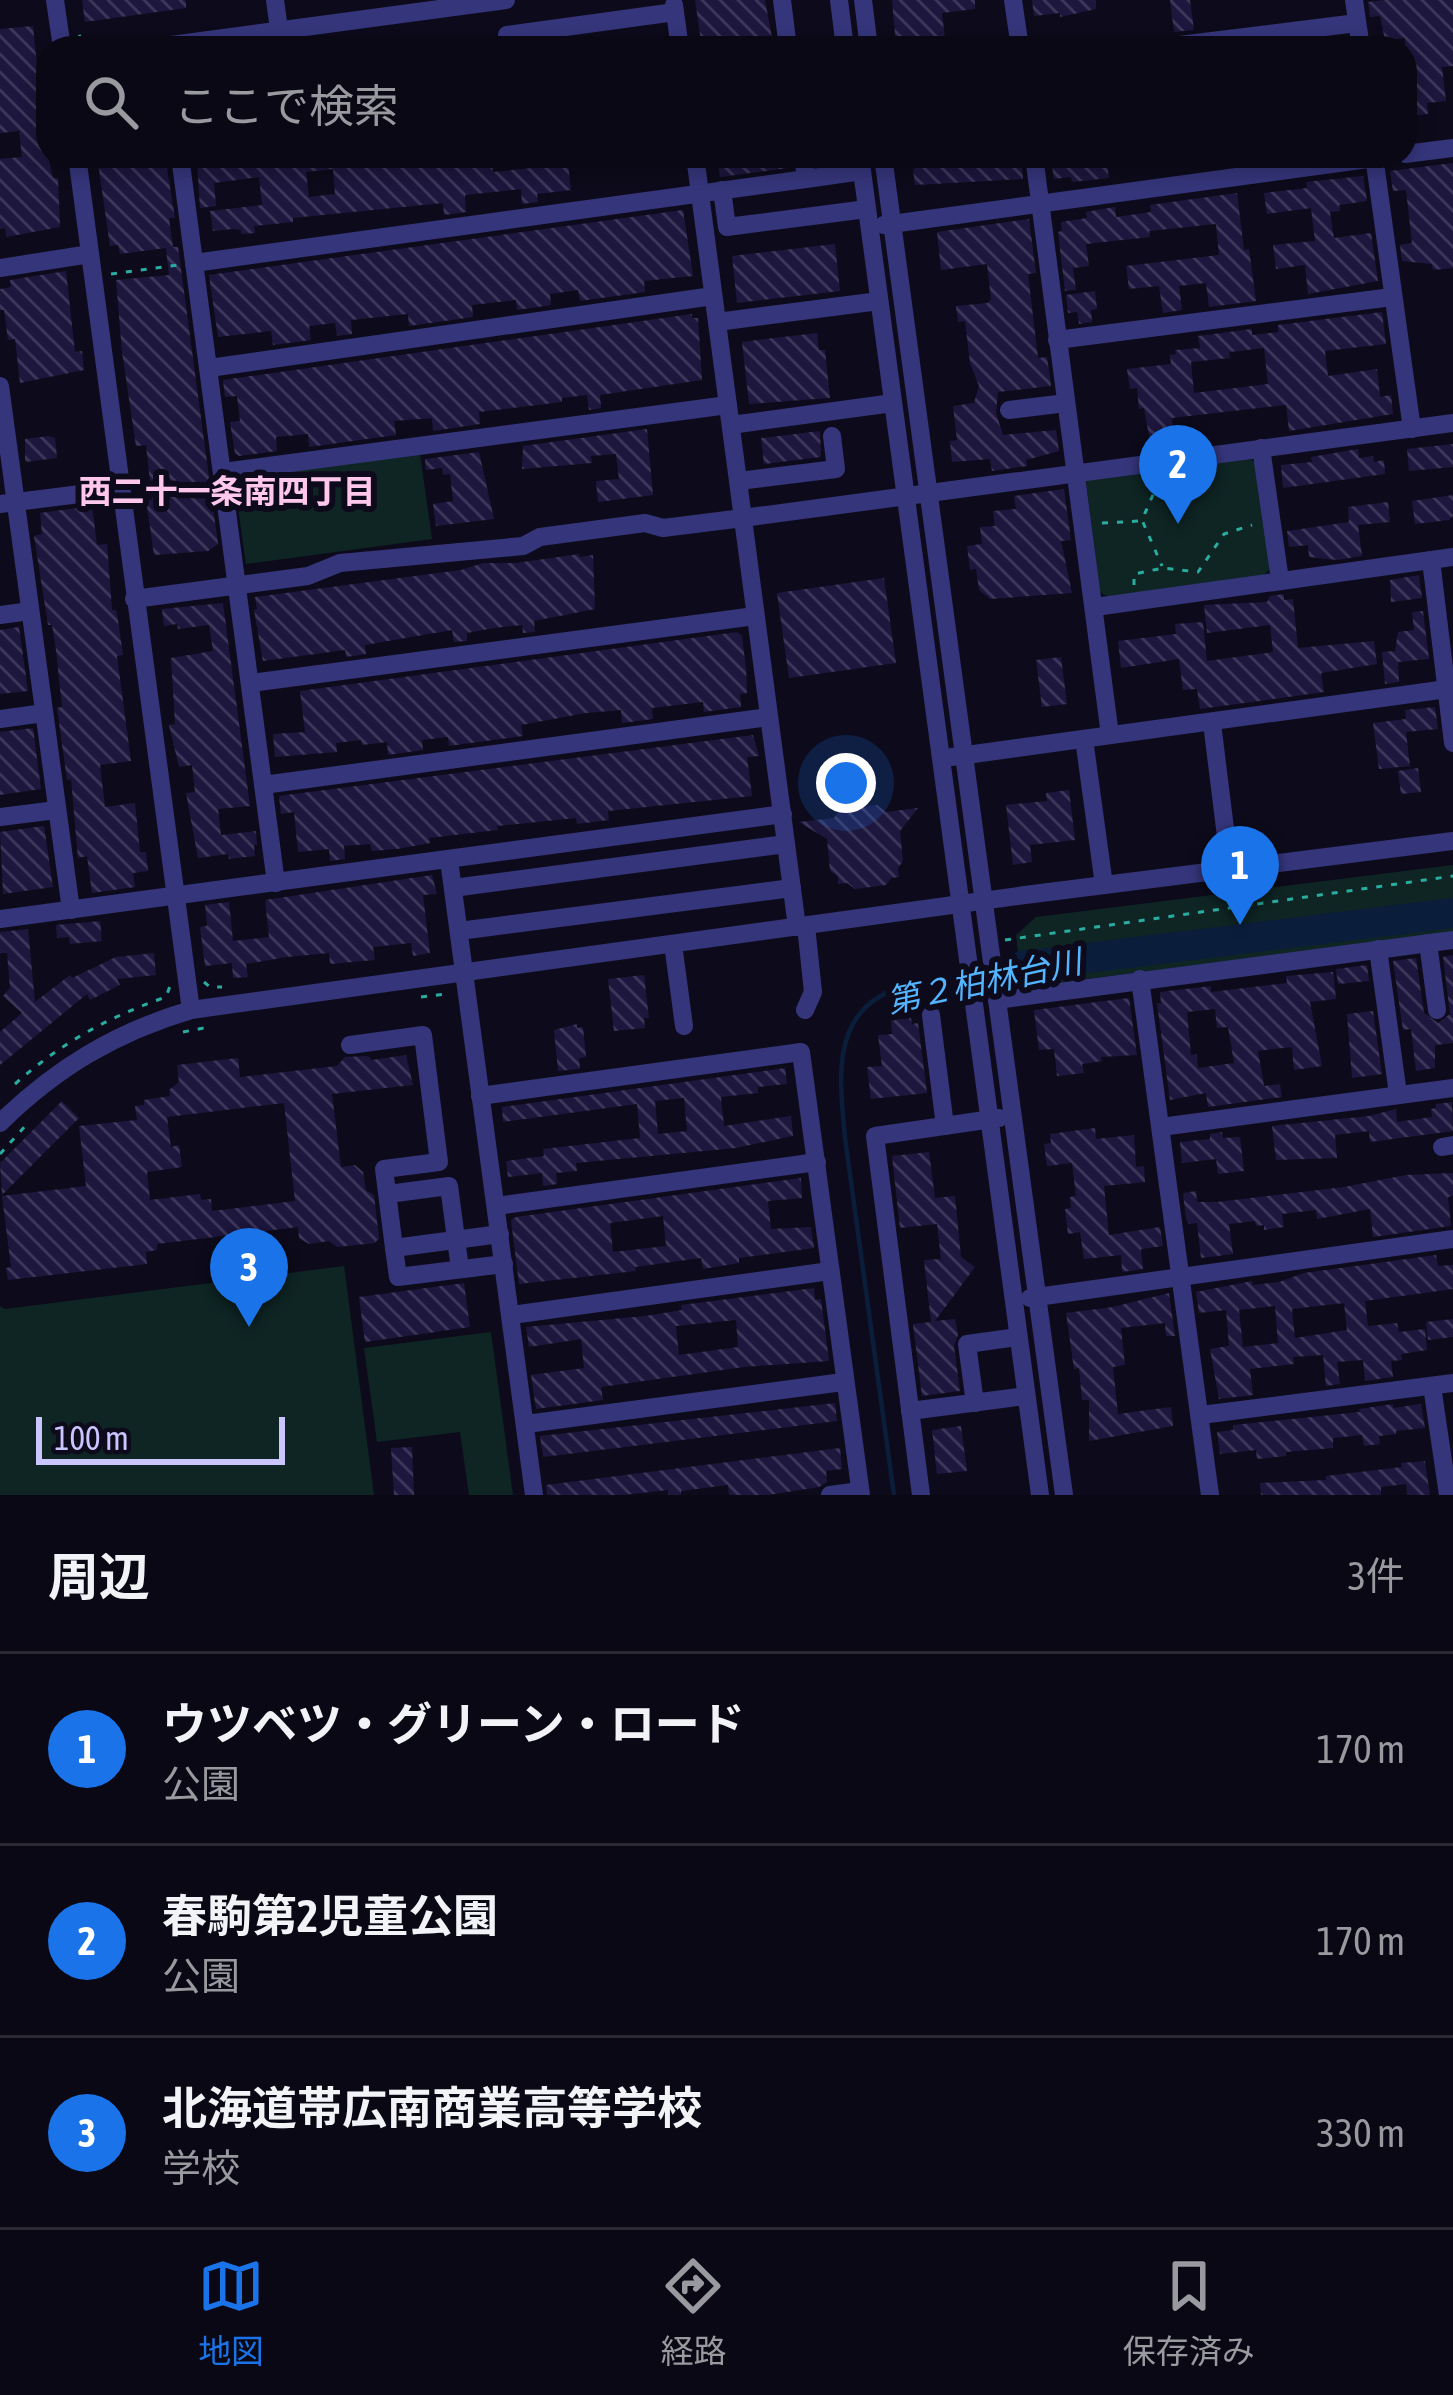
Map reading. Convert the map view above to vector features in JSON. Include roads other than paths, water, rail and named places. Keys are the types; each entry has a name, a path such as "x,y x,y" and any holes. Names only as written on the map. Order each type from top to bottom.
{"street":[{"path":"55,0 60,36"},
{"path":"275,0 279,29"},
{"path":"320,0 322,24"},
{"path":"233,36 506,0"},
{"path":"782,0 786,36"},
{"path":"838,0 843,36"},
{"path":"863,0 868,36"},
{"path":"1013,0 1018,36"},
{"path":"1354,0 1359,36"},
{"path":"507,35 675,6 679,36"},
{"path":"1248,36 1357,22"},
{"path":"1417,152 1453,148"},
{"path":"79,168 191,1010"},
{"path":"186,168 194,263 276,884"},
{"path":"696,168 792,888 813,992 805,1010"},
{"path":"805,168 806,179"},
{"path":"194,263 806,179 846,168"},
{"path":"862,168 1040,1495"},
{"path":"886,168 1064,1495"},
{"path":"1035,168 1110,735"},
{"path":"722,190 727,227 868,218 894,224 1302,168"},
{"path":"1381,168 1392,297 1412,429"},
{"path":"769,184 774,221"},
{"path":"0,268 90,254"},
{"path":"209,368 713,296"},
{"path":"1057,340 1392,297"},
{"path":"716,322 879,301"},
{"path":"0,386 9,503 30,611 71,910"},
{"path":"731,425 893,403"},
{"path":"1009,410 1066,403"},
{"path":"223,472 728,404"},
{"path":"134,598 308,576 340,563 523,546 540,537 645,523 663,528 1453,423"},
{"path":"739,481 836,469 832,436"},
{"path":"1261,448 1280,580"},
{"path":"9,503 120,489"},
{"path":"1096,608 1453,557"},
{"path":"1431,560 1453,743"},
{"path":"0,615 30,611"},
{"path":"251,683 755,616"},
{"path":"941,758 1447,689"},
{"path":"0,719 44,713"},
{"path":"263,785 769,717"},
{"path":"1212,723 1230,868"},
{"path":"1084,739 1103,885"},
{"path":"0,817 56,810"},
{"path":"0,919 783,814"},
{"path":"0,1123 62,1069 100,1045 142,1024 191,1010 1453,841"},
{"path":"453,888 786,844"},
{"path":"449,860 458,931 455,974 480,1096 534,1495"},
{"path":"458,931 792,888"},
{"path":"996,994 1453,940"},
{"path":"1428,943 1437,1010"},
{"path":"673,944 684,1026"},
{"path":"1378,949 1398,1094"},
{"path":"1140,979 1210,1495"},
{"path":"931,1015 945,1126"},
{"path":"350,1045 423,1035 439,1162 384,1169 398,1277 504,1264"},
{"path":"480,1096 801,1052 861,1493 830,1495"},
{"path":"1161,1127 1453,1088"},
{"path":"921,1495 874,1136 1012,1116"},
{"path":"496,1206 817,1162"},
{"path":"388,1194 449,1186 460,1269"},
{"path":"394,1248 500,1234"},
{"path":"1014,1301 1453,1239"},
{"path":"512,1315 830,1271"},
{"path":"975,1403 967,1344 1018,1337"},
{"path":"526,1424 843,1382"},
{"path":"1201,1415 1453,1383"},
{"path":"1432,1385 1448,1495"},
{"path":"910,1412 1026,1396"}],"waterway":[{"name":"第２柏林台川","path":"1022,966 1453,913"},
{"name":"第２柏林台川","path":"997,970 1022,966"},
{"name":"第２柏林台川","path":"894,1495 845,1138 842,1061 852,1025 879,997 909,985 962,976"}],"place":[{"name":"春駒第2児童公園","path":"1178,524"},
{"name":"ウツベツ・グリーン・ロード","path":"1240,925"},
{"name":"北海道帯広南商業高等学校","path":"249,1327"}],"district":[{"name":"西二十一条南四丁目","path":"227,491"}]}
